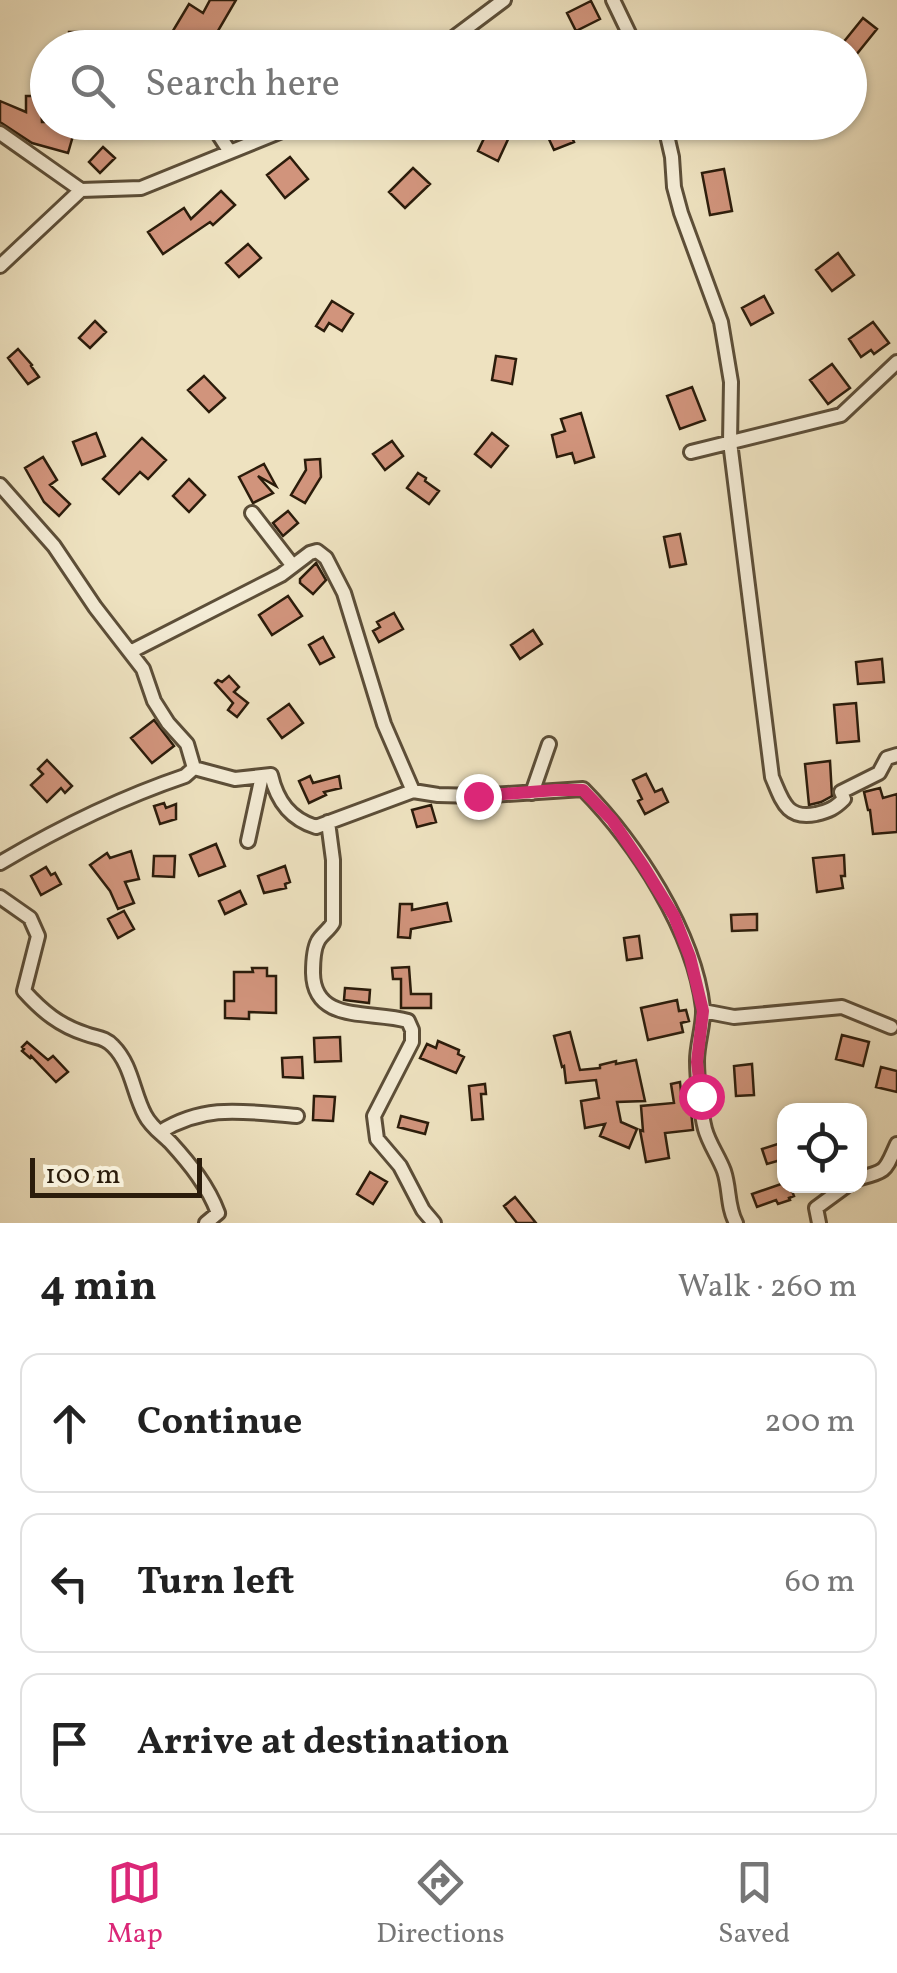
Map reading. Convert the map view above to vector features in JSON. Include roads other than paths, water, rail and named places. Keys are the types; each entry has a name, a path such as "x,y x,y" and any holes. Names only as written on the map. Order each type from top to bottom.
{"street":[{"path":"464,30 504,0"},
{"path":"613,0 624,30"},
{"path":"0,133 81,190 141,188 260,140"},
{"path":"222,140 230,152"},
{"path":"668,140 681,212 722,322 731,382 730,442 772,777 784,805 796,815 810,815 834,810 844,799 841,792 879,773 888,758 897,755"},
{"path":"0,266 81,190"},
{"path":"691,452 841,415 897,362"},
{"path":"0,485 54,546 94,607 143,670 154,701 187,744 194,768"},
{"path":"252,512 293,566"},
{"path":"130,652 281,575 317,552 326,558 335,574 350,611 384,724 413,791"},
{"path":"532,793 550,744"},
{"path":"194,768 236,779 271,776 275,792 294,816 316,827 413,791 478,796 583,790 612,820 674,916 693,968 703,1011 697,1062 705,1130 725,1173 730,1212 736,1223"},
{"path":"0,863 44,837 185,776 194,768"},
{"path":"248,841 262,776"},
{"path":"328,822 334,923 318,941 314,987 321,1002 334,1010 408,1021 412,1042 374,1116 377,1139 400,1166 434,1223"},
{"path":"0,898 30,918 38,936 24,991 43,1012 115,1047 152,1126 186,1159 210,1194 218,1213 206,1223"},
{"path":"703,1011 734,1017 842,1007 891,1027"},
{"path":"160,1132 198,1114 297,1116"},
{"path":"867,1177 878,1175 894,1163 897,1144"},
{"path":"819,1223 816,1208 836,1193"}]}
